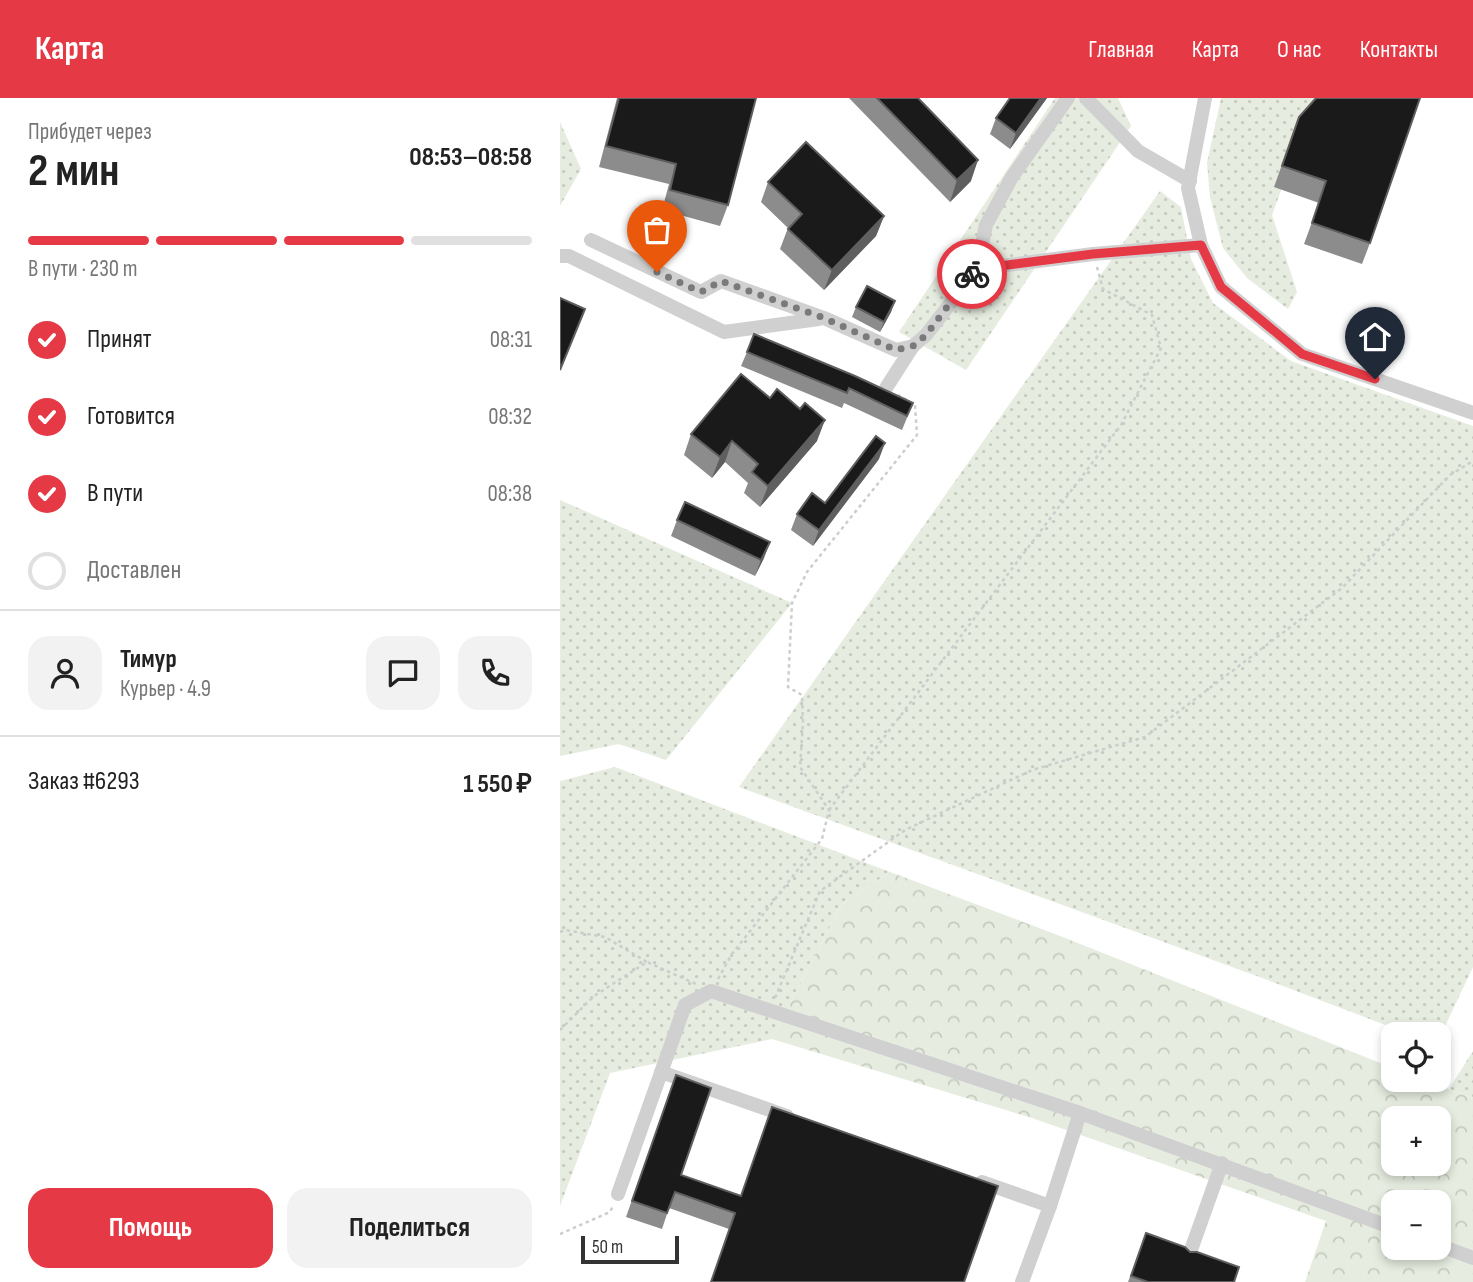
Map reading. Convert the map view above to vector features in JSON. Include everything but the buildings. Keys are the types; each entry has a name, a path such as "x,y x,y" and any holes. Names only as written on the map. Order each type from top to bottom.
{"street":[{"path":"886,388 913,346 926,335 976,269 986,225 1012,177 1068,98"},
{"path":"1086,98 1138,150 1189,181"},
{"path":"1205,98 1188,188 1201,245 1221,287 1302,354 1473,413"},
{"path":"591,240 701,292 721,281 824,318 896,350 913,346"},
{"path":"976,269 1093,254 1201,245"},
{"path":"560,257 569,256 723,332 824,318"},
{"path":"618,1194 685,1005 711,991 1080,1113 1381,1223"},
{"path":"661,1072 803,1121"},
{"path":"1022,1282 1080,1113"},
{"path":"1186,1264 1222,1163"},
{"path":"972,1179 1050,1206"},
{"path":"1451,1250 1473,1258"}],"path":[{"path":"560,932 565,930 605,937 647,962 711,991 732,954 822,839 829,810 1121,425 1161,348 1152,315 1103,289 1093,254"},
{"path":"829,810 800,767 802,695 788,687 792,603 807,572 917,435 915,405 886,388"},
{"path":"770,1010 820,891 905,830 1006,782 1032,770 1145,737 1342,588 1450,475 1473,461"},
{"path":"560,1030 594,996 647,962"},
{"path":"560,1234 610,1212 618,1194"}],"green space":[{"path":"1055,98 1118,98 1131,126 966,370 899,332"},
{"path":"1221,98 1315,98 1272,215 1297,292 1288,309 1247,278 1223,248 1210,197 1207,163"},
{"path":"560,122 581,169 560,206"},
{"path":"1160,191 1181,207 1191,259 1213,303 1291,361 1473,426 1473,967 1447,1022 1381,1023 739,787"},
{"path":"560,500 792,603 666,760 619,744 560,756"},
{"path":"615,767 890,872 841,905 772,1039 610,1073 560,1206 560,781"},
{"path":"890,872 1055,934 1381,1063 1381,1092 1451,1090 1473,1098 1473,1282 1305,1282 1326,1221 1032,1118 772,1039 841,905"},
{"path":"1473,1051 1473,1098 1451,1090"}],"way so far":[{"path":"657,272 701,292 721,281 824,318 896,350 913,346 926,335 972,274"}],"route":[{"path":"972,274 976,269 1093,254 1201,245 1221,287 1302,354 1375,379"}]}
